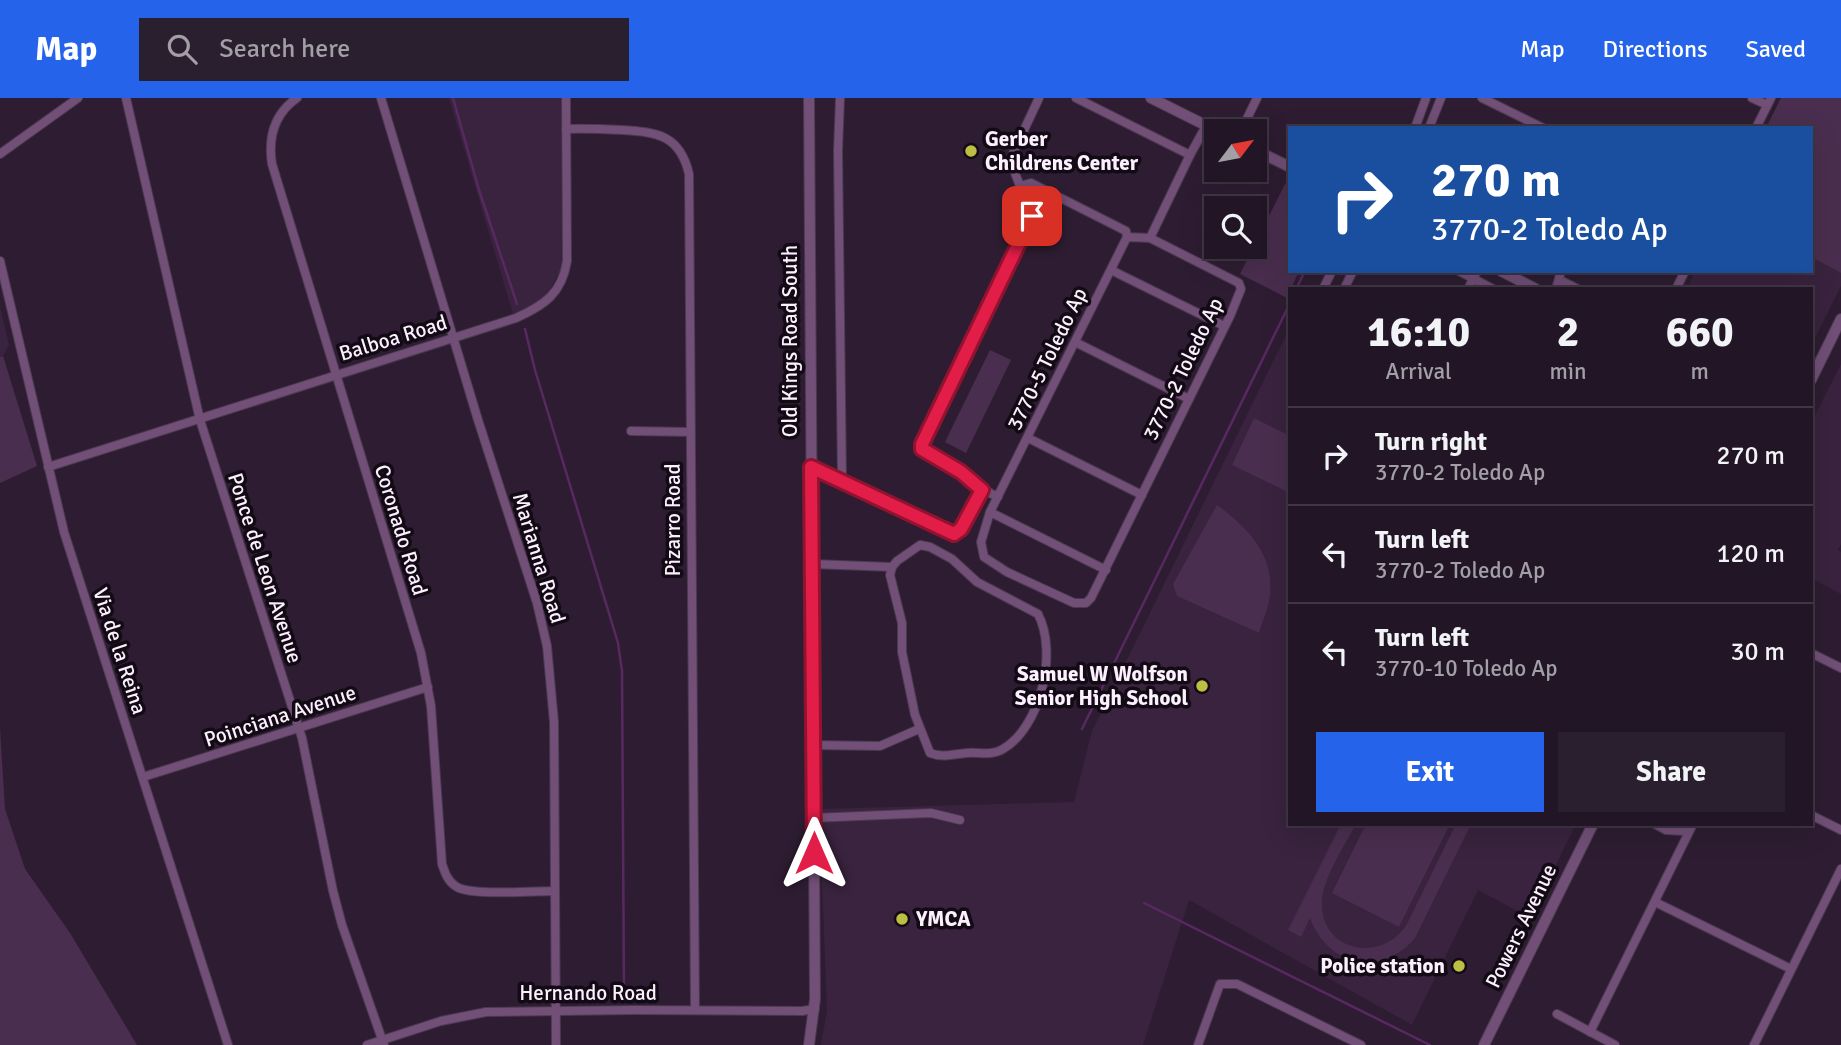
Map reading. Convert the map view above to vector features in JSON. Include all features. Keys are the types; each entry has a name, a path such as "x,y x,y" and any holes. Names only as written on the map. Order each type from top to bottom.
{"street":[{"path":"0,155 78,98"},
{"name":"Ponce de Leon Avenue","path":"126,98 200,420 299,728 336,902 365,994 384,1042"},
{"name":"Coronado Road","path":"297,98 283,110 273,130 270,151 272,164 421,653 428,687 445,874 455,886 471,891 555,891"},
{"name":"Marianna Road","path":"381,98 537,603 547,646 554,722 556,1045"},
{"name":"Balboa Road","path":"48,467 537,309 556,293 567,261 566,98"},
{"name":"Old Kings Road South","path":"809,98 815,1009 809,1045"},
{"path":"840,98 838,152 842,481"},
{"path":"998,496 982,490 961,472 929,454 922,449 922,444 1032,216 1010,160 1040,98"},
{"path":"1076,98 1190,155"},
{"path":"1151,98 1204,125"},
{"path":"1247,119 1257,98"},
{"path":"1416,126 1426,98"},
{"path":"1430,126 1441,98"},
{"path":"1482,98 1539,126"},
{"path":"1752,98 1769,102 1757,126"},
{"name":"Pizarro Road","path":"566,129 653,131 670,141 687,166 695,1010"},
{"path":"1020,186 1031,183 1126,232 1127,237 1150,238 1204,130"},
{"path":"1267,156 1288,166"},
{"name":"3770-5 Toledo Ap","path":"990,512 1127,237"},
{"name":"3770-2 Toledo Ap","path":"990,512 981,542 982,552 993,564 1074,603 1086,603 1091,598 1241,289 1239,283 1150,238"},
{"name":"Via de la Reina","path":"0,261 64,532 229,1045"},
{"path":"1111,270 1224,326"},
{"path":"1506,273 1532,287"},
{"path":"1475,275 1490,287"},
{"path":"1813,376 1841,318"},
{"path":"1075,342 1189,399"},
{"path":"631,432 690,432"},
{"path":"1028,438 1142,495"},
{"path":"811,467 954,534 961,529 982,490"},
{"path":"990,512 1105,570"},
{"path":"920,545 930,547 958,564 976,582 1038,614 1043,623 1048,665 1026,727 1021,736 1004,749 995,753 975,752 940,757 930,753 919,729 902,652 902,623 890,575 892,567 920,545"},
{"path":"812,564 892,567"},
{"path":"1813,654 1841,668"},
{"name":"Poinciana Avenue","path":"143,777 428,687"},
{"path":"813,745 880,746 919,729"},
{"path":"813,818 931,813 960,820"},
{"path":"1813,815 1841,830"},
{"name":"Powers Avenue","path":"1484,1045 1592,826"},
{"path":"1590,1032 1655,902 1683,830 1666,830 1659,826"},
{"path":"1754,1045 1841,869"},
{"path":"1655,902 1791,970"},
{"path":"1198,1045 1220,984 1237,984 1361,1045"},
{"name":"Hernando Road","path":"367,1045 466,1016 510,1011 815,1009"},
{"path":"1557,1014 1615,1045"}],"shaded area":[{"path":"449,98 561,98 562,268 543,301 513,314"},
{"path":"1781,98 1841,98 1841,273 1813,258 1813,126 1767,126"},
{"path":"1285,184 1288,185 1288,273 1298,273 1292,287 1288,287 1287,298 1240,274 1248,259 1267,259 1267,220"},
{"path":"1813,258 1841,273 1841,286 1813,342 1813,287 1688,287 1694,273 1813,273"},
{"path":"0,306 9,345 0,357"},
{"path":"1288,331 1288,826 1575,826 1530,918 1478,890 1412,1025 1189,900 1143,1045 821,1045 827,1010 819,809 1074,802 1092,731"},
{"path":"990,350 1011,360 966,453 945,442"},
{"path":"3,356 37,466 0,483 0,357"},
{"path":"1841,364 1841,544 1838,550 1841,552 1841,594 1813,579 1813,419"},
{"path":"1254,418 1288,435 1288,492 1232,465"},
{"path":"1217,505 1250,534 1269,570 1268,605 1259,633 1177,596 1173,584"},
{"path":"0,728 5,809 25,869 70,933 137,1045 0,1045"},
{"path":"1340,826 1355,826 1325,885 1322,904 1325,921 1332,933 1343,942 1370,948 1384,944 1407,924 1455,826 1470,826 1415,938 1387,959 1356,961 1342,956 1329,947 1318,934 1310,918 1301,937 1288,930"},
{"path":"1365,826 1449,826 1399,927 1332,893"}],"waterway":[{"path":"453,98 479,190 517,304"},
{"path":"1297,287 1304,273"},
{"path":"1082,729 1288,307"},
{"path":"525,329 618,643 622,671 624,993"},
{"path":"1144,903 1430,1045"}],"place":[{"name":"Gerber Childrens Center","path":"971,151"},
{"name":"Samuel W Wolfson Senior High School","path":"1202,686"},
{"name":"YMCA","path":"902,919"},
{"name":"Police station","path":"1459,966"}],"route":[{"path":"814,853 811,467 954,534 961,529 982,490 961,472 935,459 922,449 922,444 1032,216"}]}
